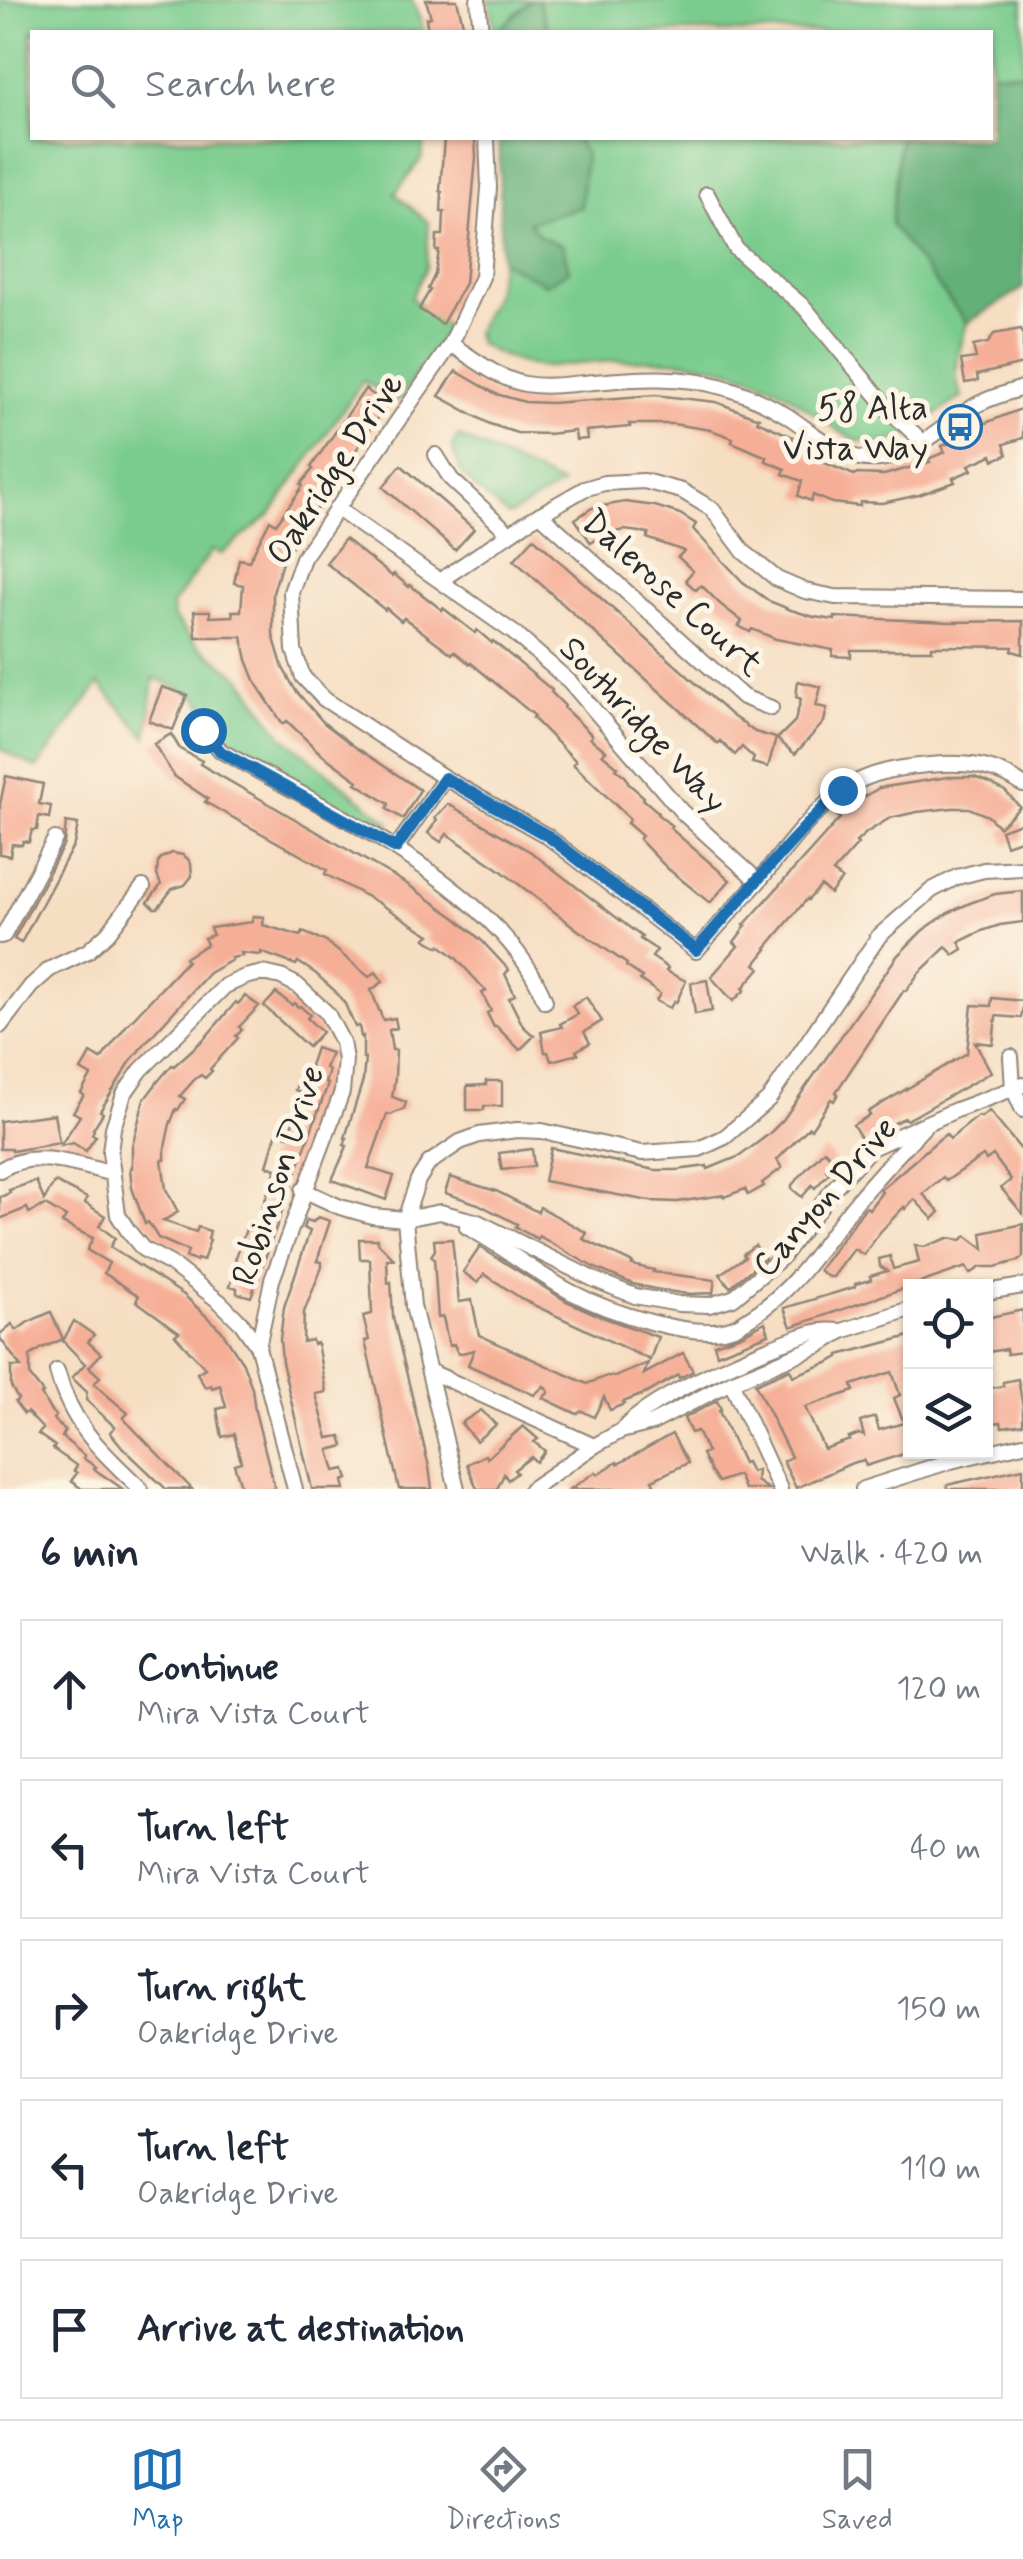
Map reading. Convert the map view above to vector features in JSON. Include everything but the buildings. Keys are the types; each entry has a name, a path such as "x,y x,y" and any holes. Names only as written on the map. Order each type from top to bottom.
{"street":[{"path":"478,0 481,30"},
{"name":"Oakridge Drive","path":"487,140 490,188 482,277 451,344 336,508 296,573 290,592 294,650 304,677 324,699 350,718 548,836 696,950 802,828 842,790 892,770 958,763 980,765 1023,784"},
{"path":"706,194 736,249 804,307 890,411 923,442"},
{"path":"451,344 521,384 656,378 722,387 783,414 834,449 864,459 896,456 974,406 1023,388"},
{"path":"436,456 451,480 509,533"},
{"path":"441,580 509,533 584,489 604,483 644,481 682,490 698,499 712,509 754,562 777,579 805,591 835,597 1023,599"},
{"name":"Southridge Way","path":"336,508 514,633 570,682 682,812 758,882"},
{"name":"Dalerose Court","path":"540,514 744,697 771,708"},
{"path":"203,730 221,752 396,848 457,891 523,958 545,1002"},
{"path":"396,848 445,778"},
{"path":"0,936 55,839"},
{"path":"457,1489 413,1306 405,1220 418,1180 429,1163 445,1150 479,1134 517,1130 542,1131 642,1154 699,1148 725,1138 769,1099 879,936 932,890 957,877 984,870 1023,868"},
{"path":"0,1026 50,968 88,951 108,932 143,887"},
{"name":"Robinson Drive","path":"263,973 281,977 312,998 326,1013 342,1042 345,1060 342,1092 272,1280 258,1347 220,1302 144,1248 129,1232 118,1215 110,1152 113,1128 132,1082 225,986 263,973"},
{"path":"1011,1057 1023,1110"},
{"name":"Canyon Drive","path":"440,1212 478,1222 635,1296 678,1304 708,1304 734,1298 781,1258 834,1188 871,1148 1018,1086"},
{"name":"Canyon Drive","path":"440,1212 575,1294 676,1328 733,1327 773,1301 804,1272 878,1175 928,1123"},
{"path":"0,1170 30,1159 59,1161 113,1174"},
{"path":"303,1190 340,1208 372,1216 405,1220 440,1212"},
{"path":"993,1291 1023,1286"},
{"path":"621,1431 644,1410 725,1369 812,1332 842,1330 903,1311"},
{"path":"531,1489 621,1431 652,1422 731,1382 818,1346 842,1330"},
{"path":"258,1347 294,1489"},
{"path":"56,1371 77,1422 140,1489"},
{"path":"429,1371 594,1446"},
{"path":"731,1382 780,1489"},
{"path":"863,1489 951,1461 1023,1444"}],"green space":[{"path":"0,0 412,0 423,30 30,30 30,140 425,140 421,159 395,194 429,223 426,268 411,298 448,328 398,401 363,381 270,515 221,554 212,550 172,605 173,617 196,644 242,679 282,736 390,823 379,834 235,748 220,722 195,695 154,678 147,737 99,684 37,768 0,749"},
{"path":"489,0 531,0 498,30"},
{"path":"531,0 538,0 548,30 498,30"},
{"path":"538,0 1023,0 1023,82 1021,73 993,72 993,30 548,30"},
{"path":"993,72 1022,73 1023,288 967,323 891,225 900,140 993,140"},
{"path":"499,140 576,140 585,154 581,207 529,222 540,236 563,246 569,271 546,284 501,261"},
{"path":"576,140 900,140 891,225 967,323 957,370 963,397 895,440 869,443 835,428 777,388 720,367 634,360 545,367 510,359 478,343 476,332 495,293 501,261 546,284 563,246 540,236 528,222 550,215 585,154"},
{"path":"458,436 562,485 508,516 461,472 452,447"}],"place":[{"name":"58 Alta Vista Way","path":"960,427"}],"route":[{"path":"203,730 221,752 396,848 445,778 548,836 696,950 802,828 842,790"}]}
